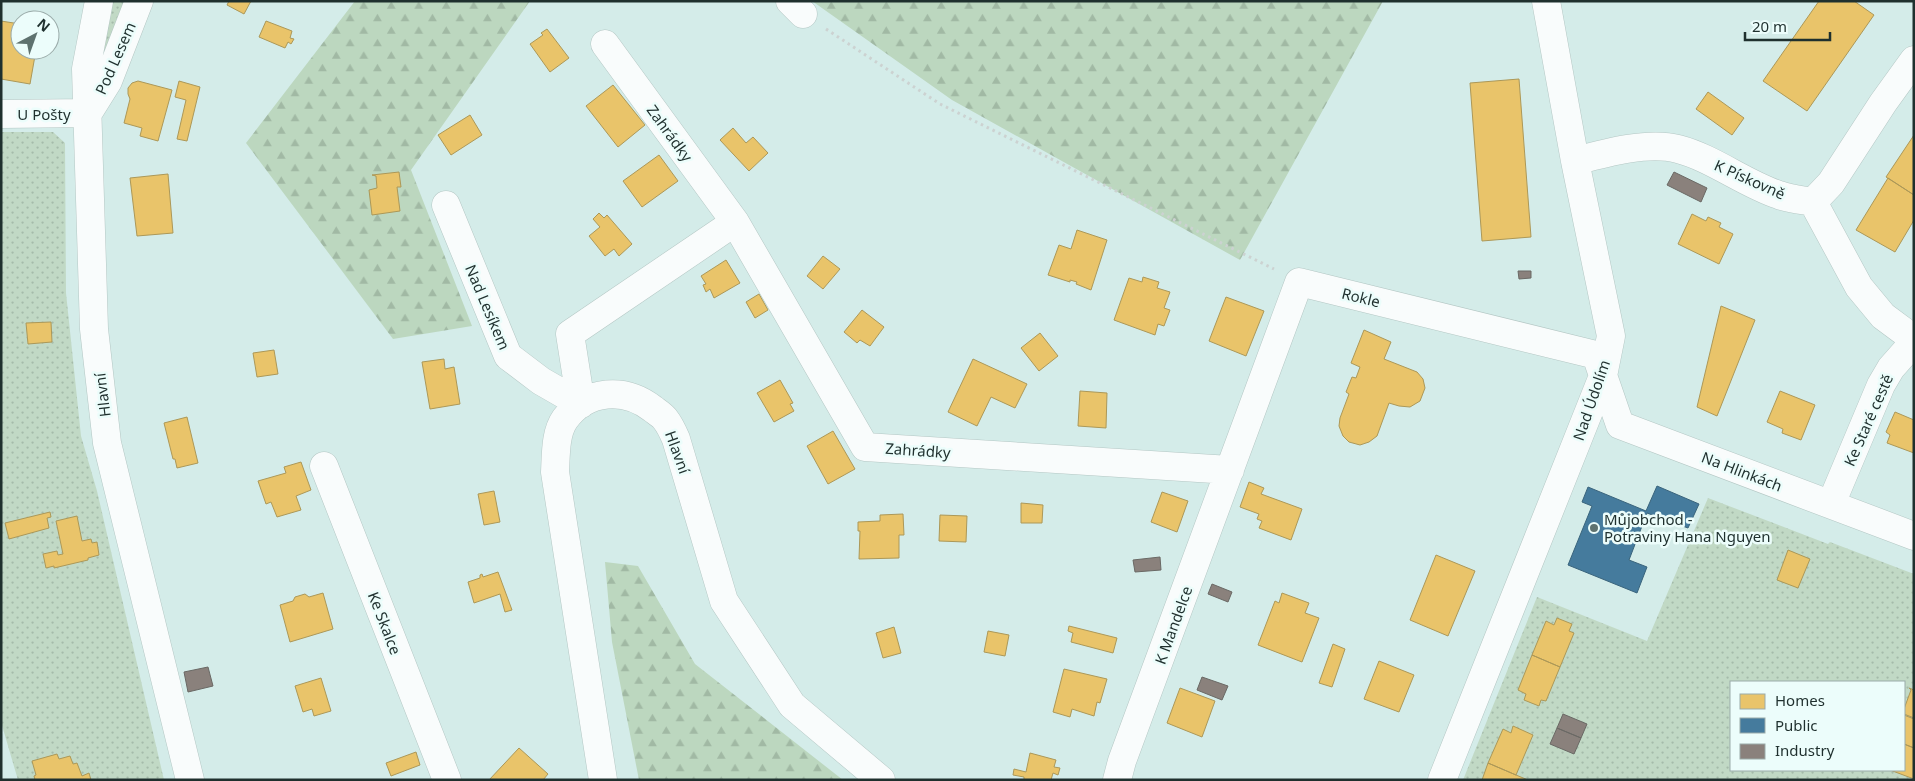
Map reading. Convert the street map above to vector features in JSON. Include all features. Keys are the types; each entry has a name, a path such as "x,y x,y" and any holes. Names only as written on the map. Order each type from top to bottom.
{"street":[{"name":"Hlavní","path":"99,1 86,69 94,329 107,443 190,780"},
{"name":"Pod Lesem","path":"88,113 108,81 139,1"},
{"name":"Nad Údolím","path":"1442,780 1603,376 1611,336 1575,161 1546,1"},
{"name":"Zahrádky","path":"605,44 735,222 865,447 1230,470"},
{"path":"1914,60 1832,183 1813,202 1860,287 1883,316 1914,340"},
{"name":"U Pošty","path":"1,114 88,113"},
{"name":"K Pískovně","path":"1575,161 1607,153 1650,146 1676,148 1779,195 1813,202"},
{"name":"Nad Lesíkem","path":"446,205 508,356 541,380 581,404"},
{"path":"581,404 570,334 735,222"},
{"name":"Rokle","path":"1299,282 1596,354 1603,376"},
{"path":"1230,470 1299,282"},
{"name":"Ke Staré cestě","path":"1831,504 1881,385 1891,368 1914,340"},
{"name":"Na Hlinkách","path":"1603,376 1620,425 1914,536"},
{"name":"Hlavní","path":"603,780 555,472 558,440 564,420 581,404 598,395 618,393 643,401 664,418 676,439 724,601 792,704 881,780"},
{"name":"Ke Skalce","path":"324,466 447,780"},
{"name":"K Mandelce","path":"1117,780 1122,761 1230,470"}],"path":[{"path":"796,8 940,104 1299,282"}],"green space":[{"path":"111,1 131,1 100,66"},
{"path":"355,1 530,1 411,170 472,326 393,339 246,143"},
{"path":"812,1 1383,1 1240,260 952,100"},
{"path":"1,132 53,132 65,143 66,293 81,436 97,491 164,780 18,780 1,722"},
{"path":"1708,498 1828,544 1830,542 1914,574 1914,780 1463,780 1537,597 1647,641"},
{"path":"605,562 638,566 695,664 843,780 639,780 612,642"}],"building: Homes":[{"path":"229,1 251,1 244,14 227,5"},
{"path":"1819,1 1854,1 1874,15 1807,111 1763,81"},
{"path":"1,21 10,22 10,60 34,60 30,84 1,79"},
{"path":"266,21 292,31 290,38 294,39 291,44 288,42 285,48 259,37"},
{"path":"547,29 569,58 550,72 530,44 543,35 541,33"},
{"path":"1519,79 1531,237 1482,241 1470,83"},
{"path":"138,81 172,90 158,141 140,136 142,128 124,123 130,99 128,88 132,83"},
{"path":"179,81 200,87 187,141 177,139 186,100 175,97"},
{"path":"613,85 645,125 618,147 586,106"},
{"path":"1708,92 1744,118 1732,135 1696,109"},
{"path":"470,115 482,135 451,155 438,135"},
{"path":"733,128 746,143 753,137 768,153 749,171 720,140"},
{"path":"1914,135 1914,195 1886,177"},
{"path":"659,155 678,181 642,207 623,181"},
{"path":"399,172 401,187 397,187 400,211 372,215 369,190 377,188 376,176 372,175"},
{"path":"168,174 173,233 137,236 130,178"},
{"path":"1888,178 1914,195 1914,220 1895,252 1856,230"},
{"path":"599,213 604,218 607,215 632,244 619,256 614,249 605,256 589,236 600,227 593,219"},
{"path":"1692,214 1706,221 1708,217 1721,223 1719,227 1733,234 1719,264 1678,244"},
{"path":"1077,230 1107,240 1091,290 1076,284 1077,282 1070,280 1070,282 1048,275 1059,245 1071,249"},
{"path":"823,256 840,269 823,289 807,276"},
{"path":"726,260 740,283 714,298 710,289 706,292 703,285 706,284 701,276"},
{"path":"1143,277 1159,282 1157,288 1170,292 1164,308 1170,310 1164,326 1158,324 1155,335 1114,320 1129,278 1142,282"},
{"path":"759,294 768,310 755,318 746,302"},
{"path":"1226,297 1264,311 1246,356 1209,341"},
{"path":"1721,306 1755,320 1717,416 1697,407"},
{"path":"862,310 884,327 870,346 860,340 857,343 844,332"},
{"path":"51,322 52,342 28,344 26,323"},
{"path":"1364,330 1391,342 1384,359 1417,372 1423,379 1425,388 1420,401 1410,407 1389,403 1377,436 1369,442 1360,445 1349,442 1343,436 1339,426 1349,394 1346,392 1352,377 1356,378 1360,367 1351,363"},
{"path":"1040,333 1058,356 1039,371 1021,348"},
{"path":"274,350 278,374 257,377 253,353"},
{"path":"444,359 445,369 454,367 460,404 430,409 422,362"},
{"path":"973,359 1027,384 1015,408 991,397 977,426 948,412"},
{"path":"780,380 793,403 790,404 794,411 774,422 757,393"},
{"path":"1080,391 1107,393 1106,428 1078,426"},
{"path":"1780,391 1815,405 1801,440 1782,433 1783,429 1767,422"},
{"path":"1895,412 1914,420 1914,453 1887,443 1890,435 1886,432"},
{"path":"187,417 198,463 177,468 164,423"},
{"path":"833,431 855,469 828,484 807,446"},
{"path":"301,462 311,490 296,496 301,510 277,517 271,502 266,504 258,481 286,473 284,467"},
{"path":"1249,482 1264,488 1261,494 1302,509 1291,540 1259,528 1262,521 1257,519 1259,514 1240,507"},
{"path":"494,491 500,522 484,525 478,494"},
{"path":"1162,492 1188,501 1177,532 1151,522"},
{"path":"1021,503 1043,505 1042,523 1021,523"},
{"path":"50,512 51,517 47,518 49,528 9,539 5,523"},
{"path":"903,514 904,535 899,535 899,558 859,559 860,531 858,531 858,522 880,521 880,515"},
{"path":"940,515 967,516 966,542 939,541"},
{"path":"77,516 82,541 91,539 92,543 97,542 99,555 88,558 88,560 46,568 43,554 57,551 58,555 63,554 56,521"},
{"path":"1788,550 1810,559 1798,588 1777,580"},
{"path":"1436,555 1475,571 1448,636 1410,620"},
{"path":"498,572 512,610 505,612 500,594 474,603 468,582 480,578 482,574 483,577"},
{"path":"323,593 333,629 290,642 280,605 293,601 295,597 305,594 309,597"},
{"path":"1282,593 1309,603 1305,613 1319,618 1302,662 1258,645 1275,601 1279,603"},
{"path":"1557,618 1572,624 1569,631 1574,633 1560,667 1532,655 1546,621 1554,625"},
{"path":"1069,626 1117,638 1113,653 1071,642 1073,633 1068,631"},
{"path":"894,627 901,653 883,658 876,633"},
{"path":"988,631 1009,635 1005,656 984,652"},
{"path":"1333,644 1345,649 1332,687 1319,683"},
{"path":"1532,655 1560,667 1546,701 1541,700 1539,706 1524,700 1526,694 1518,690"},
{"path":"1379,661 1414,675 1399,712 1364,699"},
{"path":"1064,669 1107,679 1100,703 1097,702 1094,716 1072,709 1070,717 1053,712"},
{"path":"321,678 331,711 314,716 312,709 303,712 295,686"},
{"path":"1180,688 1215,701 1202,737 1167,723"},
{"path":"1909,688 1914,690 1914,718 1905,714 1905,706 1911,690"},
{"path":"1905,715 1914,719 1914,748 1905,744"},
{"path":"1513,726 1533,735 1516,775 1488,763 1503,729 1511,733"},
{"path":"1905,744 1914,748 1914,779 1893,771 1905,771"},
{"path":"519,748 548,774 543,780 489,780"},
{"path":"416,752 420,765 391,776 386,763"},
{"path":"1030,753 1056,760 1054,767 1060,768 1058,775 1053,773 1051,780 1024,780 1024,777 1013,775 1014,769 1026,772"},
{"path":"57,754 59,759 70,756 73,764 77,763 82,776 89,773 91,780 35,780 34,776 36,775 32,761"},
{"path":"1488,763 1516,775 1528,780 1482,780"}],"building: Public":[{"path":"1657,486 1699,504 1688,528 1647,513 1629,560 1647,567 1637,593 1568,565 1592,506 1582,502 1588,487 1646,511"}],"building: Industry":[{"path":"1674,172 1707,188 1701,202 1667,185"},
{"path":"1518,271 1531,271 1531,278 1519,279"},
{"path":"1160,557 1161,570 1135,572 1133,560"},
{"path":"1212,584 1232,592 1228,602 1208,594"},
{"path":"208,667 213,686 188,692 184,672"},
{"path":"1202,677 1228,686 1222,700 1197,690"},
{"path":"1563,714 1587,724 1581,738 1557,728"},
{"path":"1557,728 1581,738 1574,754 1550,744"}],"place":[{"name":"Můjobchod - Potraviny Hana Nguyen","path":"1594,528"}]}
